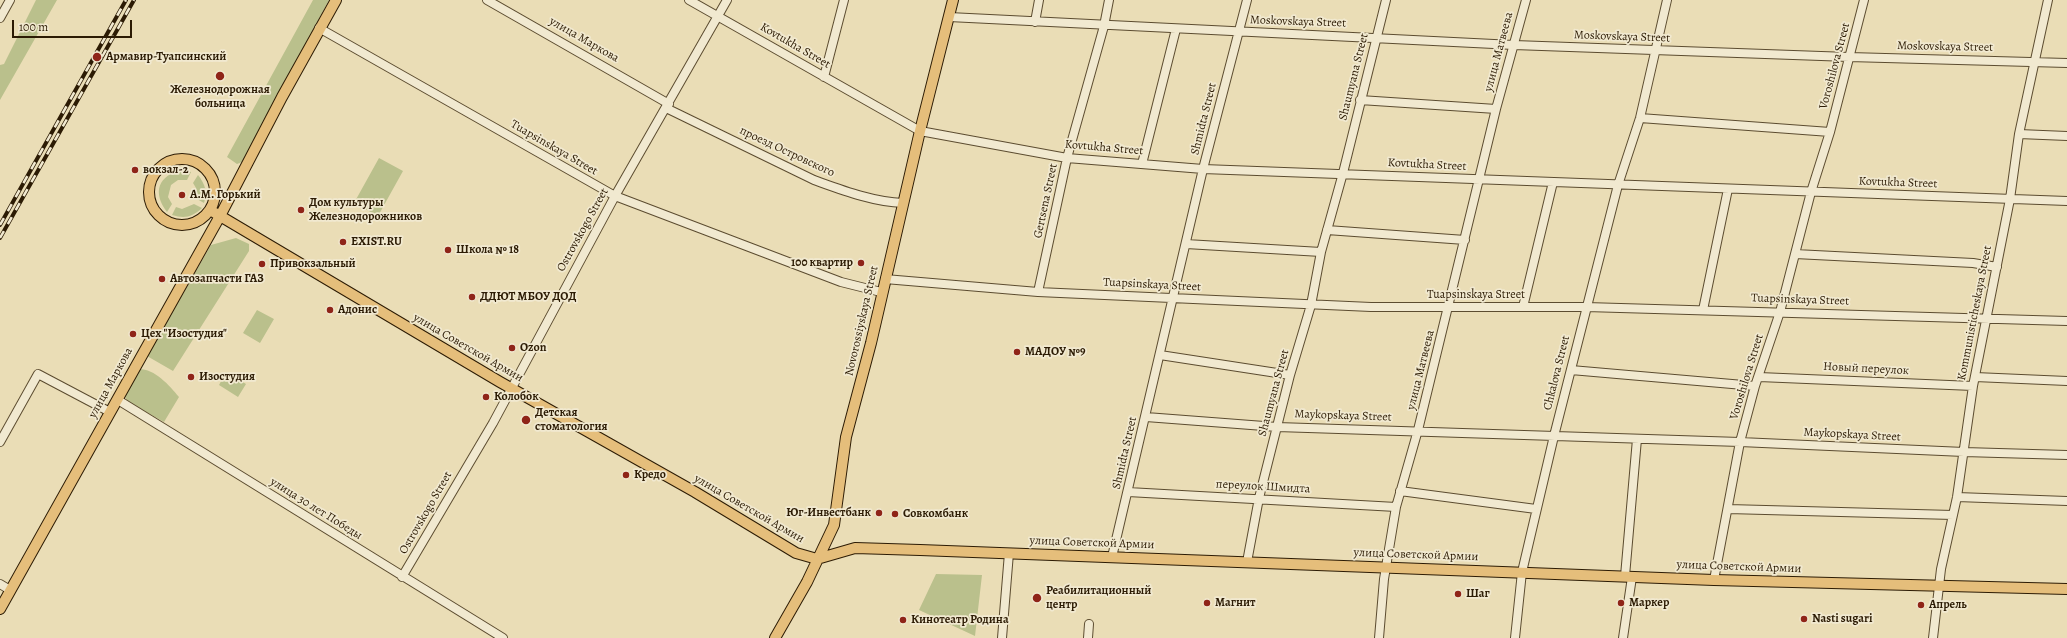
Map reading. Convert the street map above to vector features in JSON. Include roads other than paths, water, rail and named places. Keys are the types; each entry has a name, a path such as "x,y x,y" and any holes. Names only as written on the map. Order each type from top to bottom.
{"main road":[{"name":"улица Маркова","path":"0,609 220,216 319,28 336,0"},
{"name":"Novorossiyskaya Street","path":"775,638 807,582 834,525 846,437 871,343 881,292 953,0"},
{"path":"185,159 200,164 212,176 215,185 214,202 210,210 204,218 190,224 175,224 165,221 157,214 150,200 150,184 154,175 161,167 170,161 185,159"},
{"name":"улица Советской Армии","path":"210,210 511,388 695,492 796,553 817,559 856,548 1714,580 1939,587 2067,589"}],"street":[{"path":"0,18 10,0"},
{"name":"улица Маркова","path":"487,0 668,106"},
{"name":"Kovtukha Street","path":"689,0 920,131 1067,158 1203,169 2067,201"},
{"name":"Ostrovskogo Street","path":"402,576 493,423 615,196 668,106 727,0"},
{"path":"824,77 844,0"},
{"path":"1035,22 1039,0"},
{"name":"Gertsena Street","path":"1038,292 1067,158 1104,26 1109,0"},
{"name":"Shmidta Street","path":"1112,557 1203,169 1247,0"},
{"name":"Shaumyana Street","path":"1247,562 1259,498 1290,375 1311,305 1327,230 1343,173 1386,0"},
{"name":"улица Матвеева","path":"1379,638 1385,567 1396,507 1418,430 1496,110 1526,0"},
{"name":"Chkalova Street","path":"1515,638 1522,572 1536,509 1618,185 1640,118 1667,0"},
{"name":"Voroshilova Street","path":"1714,580 1740,442 1755,386 1780,312 1811,192 1830,132 1864,0"},
{"name":"Kommunisticheskaya Street","path":"1933,638 1941,569 1957,497 1973,386 2010,199 2019,134 2048,0"},
{"name":"Moskovskaya Street","path":"949,18 1376,37 1514,45 2067,63"},
{"name":"Tuapsinskaya Street","path":"319,28 615,196 842,282 881,292"},
{"path":"1142,164 1176,29"},
{"name":"улица Матвеева","path":"1360,100 1496,110"},
{"name":"проезд Островского","path":"668,106 814,180 847,191 891,202 903,203"},
{"path":"1640,118 1830,132"},
{"path":"2019,134 2067,136"},
{"path":"1523,307 1553,182"},
{"path":"1702,310 1728,189"},
{"path":"1327,230 1465,240"},
{"path":"1186,244 1322,252"},
{"path":"1795,254 1973,263 1996,267"},
{"name":"Tuapsinskaya Street","path":"885,279 1038,292 1311,305 1371,307 1586,307 2067,320"},
{"path":"1160,355 1290,375"},
{"path":"1572,370 1755,386"},
{"path":"0,442 38,374 110,412"},
{"name":"Новый переулок","path":"1759,377 1973,386"},
{"path":"1975,377 2067,382"},
{"name":"улица 30 лет Победы","path":"118,400 503,638"},
{"name":"Maykopskaya Street","path":"1146,416 1277,427 1418,430 2067,455"},
{"path":"1623,638 1637,439"},
{"path":"1400,491 1536,509"},
{"name":"переулок Шмидта","path":"1128,492 1259,498 1396,507"},
{"path":"1957,497 2067,501"},
{"path":"1728,509 1953,514"},
{"path":"1002,638 1009,553"},
{"path":"0,584 10,590"},
{"path":"1088,638 1089,624"}],"railway":[{"path":"0,225 126,0"},
{"path":"0,238 134,0"}],"place":[{"name":"Армавир-Туапсинский","path":"97,57"},
{"name":"Железнодорожная больница","path":"220,76"},
{"name":"вокзал-2","path":"135,170"},
{"name":"А.М. Горький","path":"182,195"},
{"name":"Дом культуры Железнодорожников","path":"301,210"},
{"name":"EXIST.RU","path":"343,242"},
{"name":"Школа № 18","path":"448,250"},
{"name":"100 квартир","path":"861,263"},
{"name":"Привокзальный","path":"262,264"},
{"name":"Автозапчасти ГАЗ","path":"162,279"},
{"name":"ДДЮТ МБОУ ДОД","path":"472,297"},
{"name":"Адонис","path":"330,310"},
{"name":"Цех \"Изостудия\"","path":"133,334"},
{"name":"Ozon","path":"512,348"},
{"name":"МАДОУ №9","path":"1017,352"},
{"name":"Изостудия","path":"191,377"},
{"name":"Колобок","path":"486,397"},
{"name":"Детская стоматология","path":"526,420"},
{"name":"Кредо","path":"626,475"},
{"name":"Юг-Инвестбанк","path":"879,513"},
{"name":"Совкомбанк","path":"895,514"},
{"name":"Шаг","path":"1458,594"},
{"name":"Реабилитационный центр","path":"1037,598"},
{"name":"Магнит","path":"1207,603"},
{"name":"Маркер","path":"1621,603"},
{"name":"Апрель","path":"1921,605"},
{"name":"Nasti sugari","path":"1804,619"},
{"name":"Кинотеатр Родина","path":"903,620"}]}
